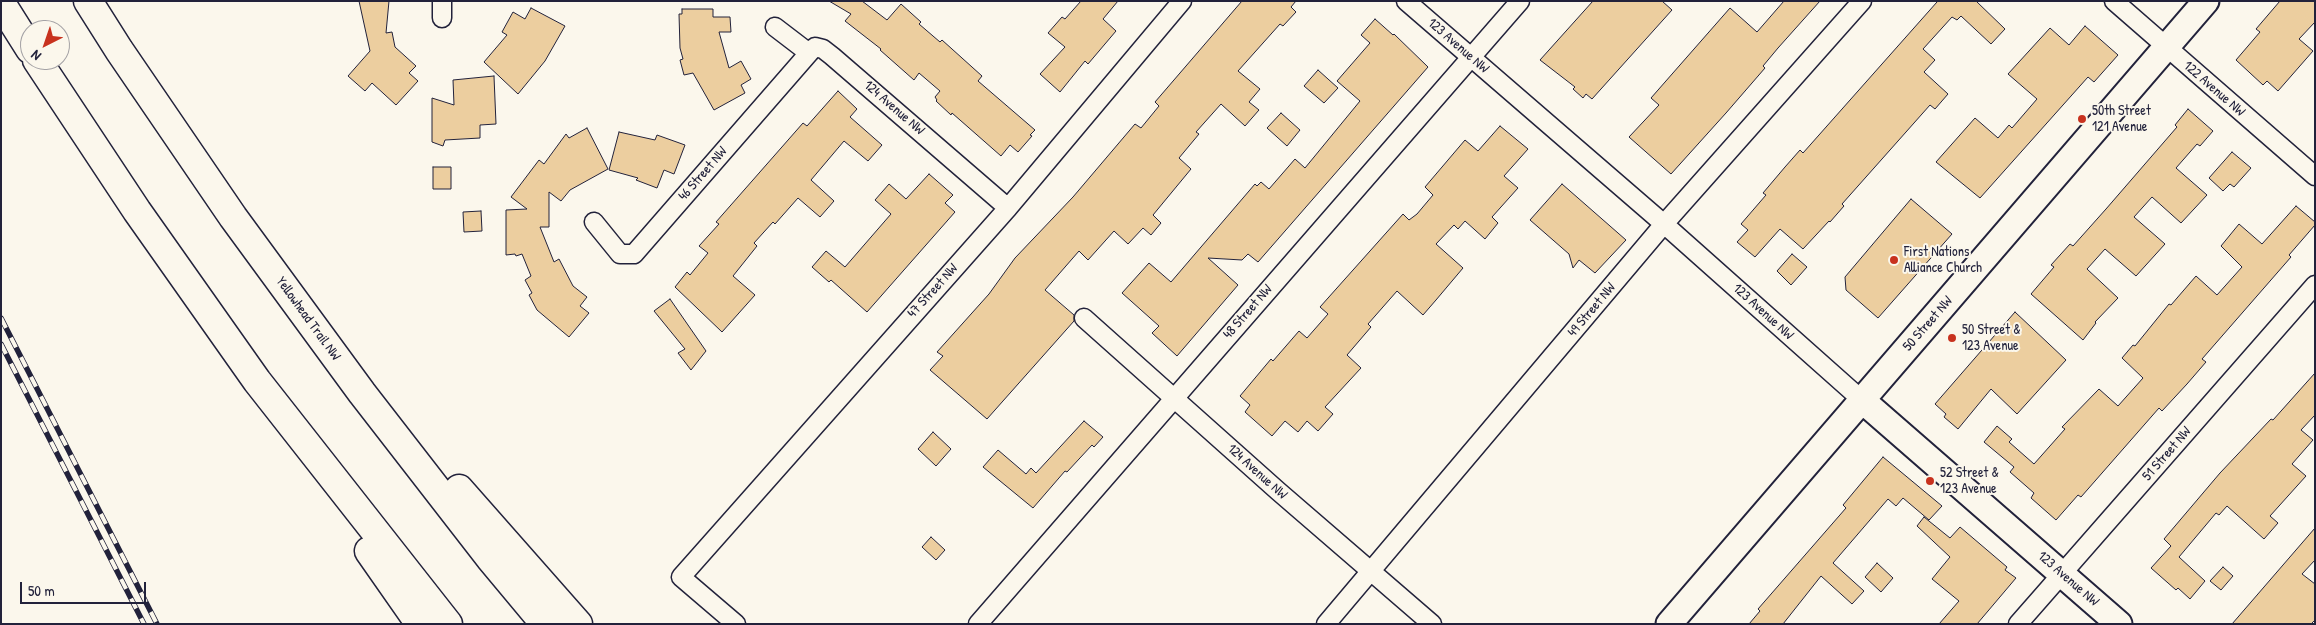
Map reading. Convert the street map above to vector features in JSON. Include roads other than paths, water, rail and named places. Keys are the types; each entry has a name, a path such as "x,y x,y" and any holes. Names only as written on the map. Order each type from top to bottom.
{"highway":[{"name":"Yellowhead Trail NW","path":"88,1 119,50 233,217 362,393 490,558 545,624"},
{"path":"1,4 20,33"},
{"path":"44,70 137,211 257,380 392,586 420,624"},
{"path":"257,380 448,624"},
{"path":"362,393 431,456 578,624"}],"main road":[{"name":"50 Street NW","path":"1669,624 2206,1"},
{"name":"123 Avenue NW","path":"1863,401 2119,624"}],"street":[{"name":"47 Street NW","path":"736,624 681,577 1008,208 1182,1"},
{"name":"123 Avenue NW","path":"1406,1 1664,224 1863,401"},
{"name":"48 Street NW","path":"978,624 1520,1"},
{"name":"49 Street NW","path":"1326,624 1664,224 1862,1"},
{"name":"122 Avenue NW","path":"2114,1 2315,176"},
{"path":"775,28 808,53"},
{"name":"124 Avenue NW","path":"808,53 815,47 823,49 1008,208"},
{"name":"46 Street NW","path":"594,222 620,254 634,254 808,53"},
{"name":"51 Street NW","path":"2018,624 2315,285"},
{"name":"124 Avenue NW","path":"1084,318 1278,491 1432,624"}],"railway":[{"path":"1,318 157,624"},
{"path":"1,344 144,624"}],"place":[{"name":"50th Street 121 Avenue","path":"2082,119"},
{"name":"First Nations Alliance Church","path":"1894,260"},
{"name":"50 Street & 123 Avenue","path":"1952,338"},
{"name":"52 Street & 123 Avenue","path":"1930,481"}]}
